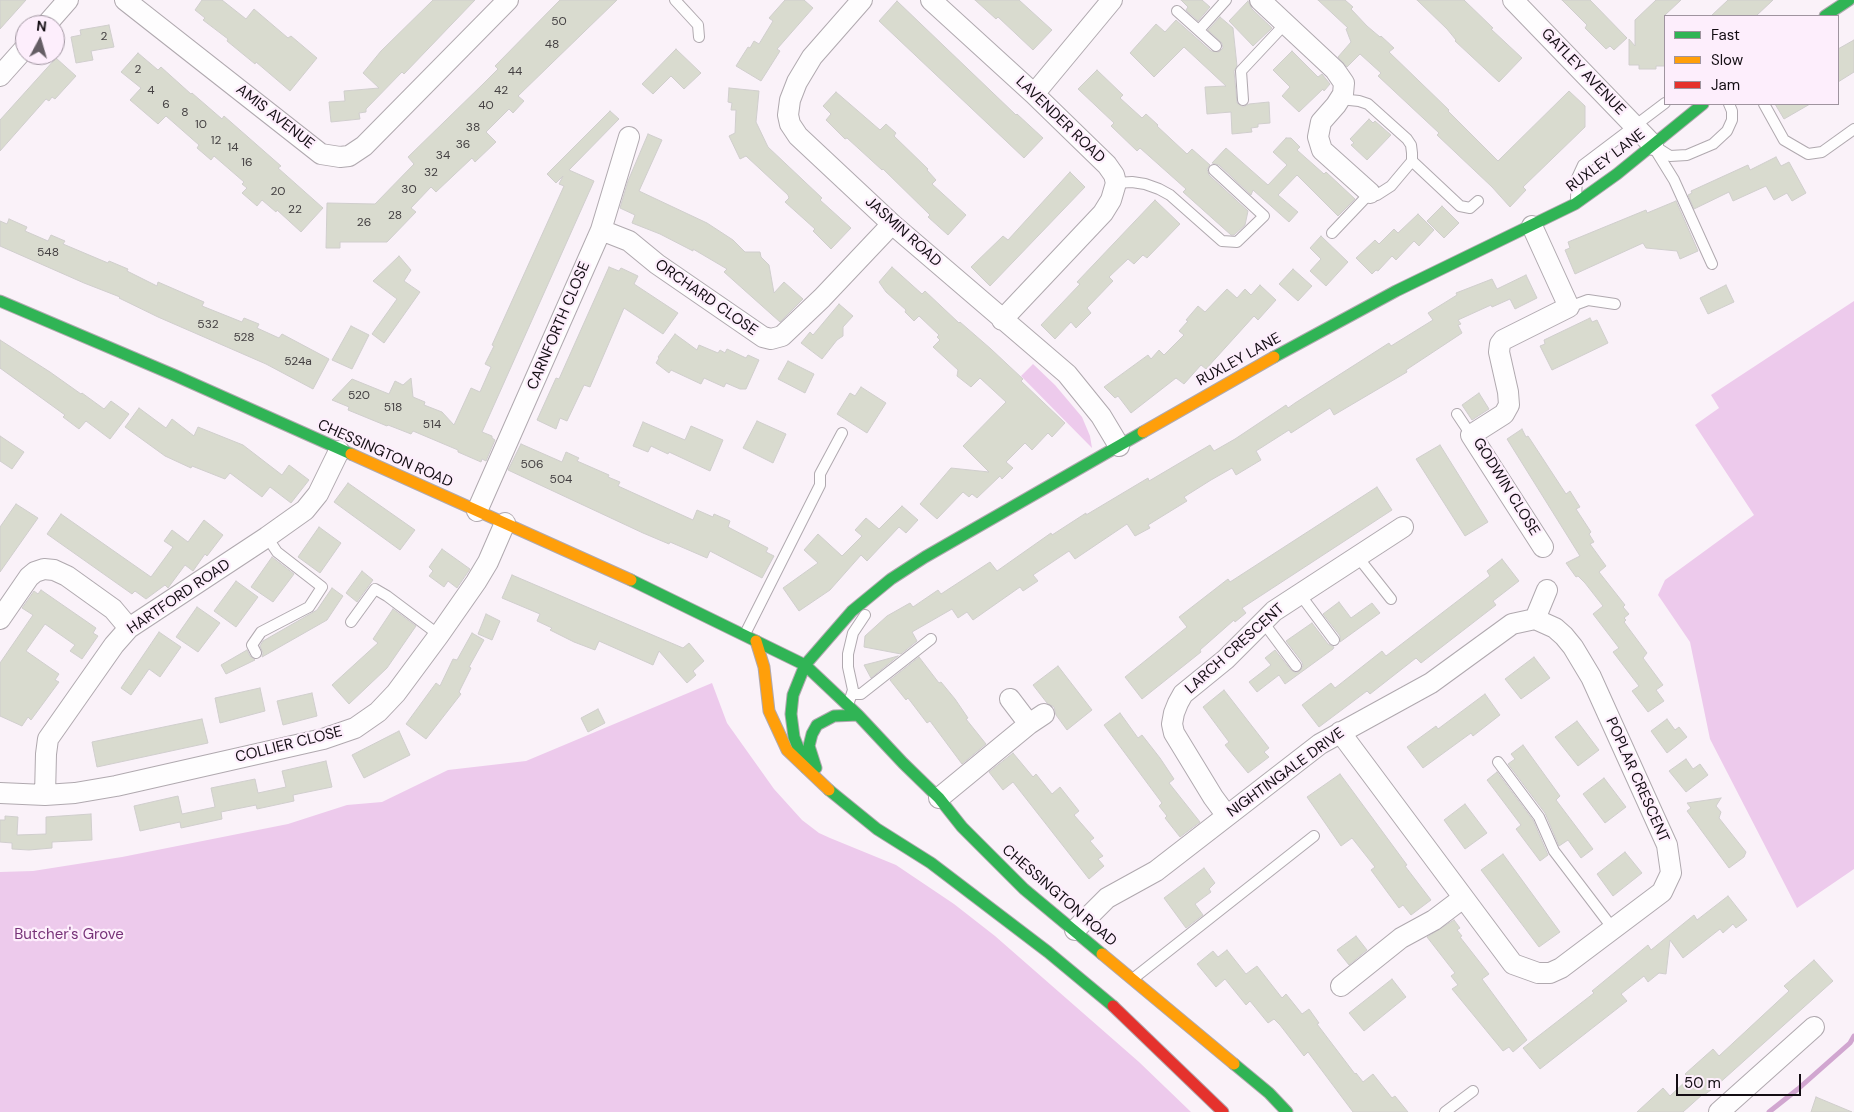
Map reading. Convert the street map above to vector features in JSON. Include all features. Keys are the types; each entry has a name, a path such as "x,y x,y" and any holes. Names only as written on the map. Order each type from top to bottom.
{"main road":[{"path":"1826,15 1849,0"},
{"name":"RUXLEY LANE","path":"805,665 852,611 891,579 925,557 1259,365 1396,291 1576,204 1617,174 1702,105"},
{"name":"CHESSINGTON ROAD","path":"0,301 174,375 505,523 652,590 805,665 850,699 858,715 939,798 962,827 1024,889 1269,1094 1287,1112"},
{"path":"756,641 764,667 769,711 787,750 829,791 877,829 937,867 1048,952 1125,1016 1223,1112"},
{"path":"805,665 793,695 791,714 794,737 806,768"},
{"path":"829,791 816,768 809,746 812,734 816,725 834,716 858,715"}],"street":[{"path":"55,15 68,0"},
{"name":"AMIS AVENUE","path":"125,0 321,154 340,157 349,156 364,146 508,0"},
{"name":"JASMIN ROAD","path":"862,0 812,57 797,82 790,100 788,115 790,124 798,136 892,224 1066,374 1100,416 1119,446"},
{"name":"LAVENDER ROAD","path":"931,0 1034,94 1107,165 1114,175 1116,183"},
{"path":"1034,94 1112,0"},
{"path":"1260,0 1335,70 1344,83 1343,94 1321,122 1318,137 1322,150 1370,193"},
{"name":"GATLEY AVENUE","path":"1513,0 1653,145"},
{"path":"0,76 15,59"},
{"name":"CARNFORTH CLOSE","path":"477,511 601,230 629,137"},
{"path":"1002,320 1102,214 1111,200 1116,183"},
{"name":"ORCHARD CLOSE","path":"601,230 629,241 657,264 763,336 771,338 782,336 822,298 892,224"},
{"path":"1532,226 1569,307"},
{"name":"GODWIN CLOSE","path":"1543,548 1471,435 1504,414 1509,405 1499,352 1500,344 1503,340 1569,307"},
{"name":"HARTFORD ROAD","path":"45,794 48,739 114,645 129,628 267,538 305,510 318,494 339,450"},
{"name":"COLLIER CLOSE","path":"0,793 75,793 116,786 323,739 355,728 378,712 396,692 439,635 488,562 505,523"},
{"name":"LARCH CRESCENT","path":"1227,816 1212,797 1174,733 1172,724 1174,713 1183,694 1226,659 1274,611 1403,527"},
{"path":"0,619 29,577 35,572 44,569 54,570 67,576 113,609 129,628"},
{"path":"1535,619 1547,590"},
{"name":"NIGHTINGALE DRIVE","path":"1075,930 1107,898 1156,871 1320,744 1431,683 1512,624 1535,619"},
{"name":"POPLAR CRESCENT","path":"1340,732 1513,964 1538,973 1550,973 1561,968 1614,930 1662,892 1671,873 1668,845 1583,663 1573,647 1555,628 1535,619"},
{"path":"939,798 1037,719 1010,699"},
{"path":"1341,986 1401,938 1434,920 1464,898"},
{"path":"1732,1108 1814,1027"}],"lane":[{"path":"675,0 698,25 698,37"},
{"path":"1199,30 1226,0"},
{"path":"1177,11 1216,46"},
{"path":"1243,100 1241,71 1285,24"},
{"path":"1340,99 1368,104 1407,139 1411,145 1412,161 1460,206 1470,208 1478,201"},
{"path":"1576,204 1577,178 1583,165 1664,103"},
{"path":"1653,145 1670,156 1687,155 1713,144 1727,131 1732,120 1732,111 1729,105"},
{"path":"1765,105 1784,140 1808,154 1822,152 1854,128"},
{"path":"1653,145 1674,180 1712,264"},
{"path":"1332,233 1370,193 1377,195 1383,193 1412,161"},
{"path":"1116,183 1132,182 1159,189 1170,195 1222,242 1237,242 1264,216 1214,170"},
{"path":"1569,307 1588,300 1615,304"},
{"path":"1457,414 1471,435"},
{"path":"745,635 820,485 820,474 842,433"},
{"path":"256,654 252,646 261,632 310,606 322,588 277,552 267,538"},
{"path":"1358,556 1391,598"},
{"path":"850,699 853,690 848,667 848,654 853,633 860,621 886,596 890,588 891,579"},
{"path":"351,622 375,589 388,596 439,635"},
{"path":"1299,593 1334,640"},
{"path":"1263,622 1296,666"},
{"path":"850,699 861,694 931,639"},
{"path":"1498,762 1539,817 1554,851 1614,930"},
{"path":"1133,979 1314,836"},
{"path":"1445,1112 1473,1091"}],"green space":[{"path":"1854,301 1854,869 1797,908 1710,739 1690,642 1658,595 1665,580 1754,515 1695,425 1719,408 1711,395"},
{"path":"1033,364 1055,385 1082,417 1090,436 1092,448 1021,376"},
{"name":"Butcher's Grove","path":"712,683 727,723 774,789 802,820 819,833 896,865 954,904 995,936 1139,1062 1191,1112 0,1112 0,872 33,871 122,857 288,824 347,805 382,802 448,770 526,761"}],"building":[{"path":"0,0 26,0 0,29"},
{"path":"202,0 222,0 246,19 254,9 288,38 291,36 317,58 290,91 203,20 205,18 195,10"},
{"path":"433,0 475,0 404,74 402,72 366,109 366,112 359,113 360,119 331,122 329,102 345,101 344,91 379,88 363,73 381,51"},
{"path":"560,0 617,0 518,96 524,101 513,113 509,109 486,132 496,142 475,162 472,158 436,192 431,187 411,208 416,212 387,242 340,242 340,248 326,248 327,203 375,204 414,164 408,157 498,69 495,66"},
{"path":"785,0 804,0 813,8 777,49 780,51 761,81 736,66 754,41 759,44 773,21 769,18"},
{"path":"975,0 1019,0 1052,30 1033,50 998,17 996,19"},
{"path":"1181,0 1202,0 1210,7 1198,21 1186,10 1188,7"},
{"path":"1318,0 1345,0 1353,7 1351,9 1367,26 1394,48 1389,52 1498,161 1569,91 1585,106 1585,127 1523,187 1526,190 1510,207 1492,187 1437,135 1439,133 1378,76 1381,73 1360,54 1347,67 1338,57 1351,42 1346,29 1348,28"},
{"path":"1417,0 1464,0 1522,58 1499,82 1455,41 1447,29"},
{"path":"1562,0 1590,0 1627,38 1614,50 1610,46 1606,49 1585,28 1587,25"},
{"path":"1656,0 1681,0 1664,15 1664,66 1656,66 1656,69 1639,69 1639,65 1629,65 1629,39 1635,46 1635,20"},
{"path":"1728,0 1773,0 1757,15 1712,15"},
{"path":"897,1 1016,115 1043,138 1024,158 879,21"},
{"path":"1248,1 1252,9 1272,28 1253,46 1229,21"},
{"path":"1220,17 1233,28 1237,66 1234,71 1237,103 1243,107 1249,104 1269,102 1270,123 1258,124 1258,127 1251,128 1252,132 1232,134 1231,112 1207,114 1205,87 1226,86 1184,47 1154,77 1130,53 1156,24 1165,32 1176,20 1211,51 1219,52 1223,48 1222,43 1208,30"},
{"path":"109,25 114,47 91,51 93,60 76,63 71,37 81,35 80,30"},
{"path":"1854,40 1854,72 1839,81 1839,48"},
{"path":"676,49 701,73 684,89 671,76 653,94 642,84"},
{"path":"1292,51 1318,77 1322,74 1330,84 1299,112 1282,96 1290,87 1273,70"},
{"path":"138,53 158,70 161,67 222,119 224,116 281,166 278,168 323,208 301,232 277,210 276,212 262,200 257,206 242,193 247,188 242,184 244,182 214,156 211,160 197,148 199,145 166,116 158,124 130,100 141,88 121,72"},
{"path":"50,65 64,65 76,76 55,99 52,97 49,101 46,99 0,151 0,120"},
{"path":"1097,70 1123,95 1120,98 1142,118 1146,114 1187,154 1192,149 1210,165 1207,169 1209,175 1248,211 1245,225 1234,235 1231,235 1183,192 1186,189 1140,148 1137,151 1111,126 1114,123 1078,89"},
{"path":"729,88 759,91 756,122 768,147 822,198 820,200 851,228 831,249 813,231 815,229 785,202 789,198 788,195 746,156 740,159 729,136 735,133 736,110 731,110 732,103 728,102"},
{"path":"836,92 880,130 886,124 896,133 894,136 928,169 936,180 932,184 966,215 948,235 928,217 930,215 883,169 847,138 845,139 826,120 831,114 823,106"},
{"path":"1776,105 1808,105 1784,119"},
{"path":"610,111 619,119 569,170 594,181 482,432 492,436 495,440 486,461 482,459 481,462 413,431 411,434 387,426 348,410 349,407 332,400 352,379 389,394 395,381 403,385 411,378 413,397 425,402 424,405 442,412 454,425 471,388 480,392 491,367 485,364 494,346 492,345 564,186 559,184 563,176 556,183 547,174"},
{"path":"1369,119 1373,123 1375,121 1391,135 1367,160 1351,145 1354,143 1350,139"},
{"path":"648,134 662,140 639,191 707,223 733,240 745,252 760,252 761,257 769,265 774,293 784,282 803,299 780,322 724,272 727,269 693,249 693,251 660,234 632,223 635,215 620,208 628,181"},
{"path":"1286,138 1291,138 1300,147 1297,150 1324,174 1326,172 1355,199 1338,216 1297,175 1278,195 1298,212 1289,222 1253,190 1251,195 1219,165 1212,163 1226,148 1268,185 1287,165 1273,152"},
{"path":"1776,157 1781,166 1789,162 1806,193 1792,201 1787,193 1774,200 1766,186 1733,201 1729,192 1694,209 1688,195 1692,193 1691,191 1748,165 1750,170"},
{"path":"1070,172 1085,187 990,286 971,267 1003,236 1008,240"},
{"path":"1155,200 1180,224 1147,258 1143,255 1134,264 1128,259 1109,277 1113,281 1087,308 1091,313 1076,328 1071,322 1055,339 1041,325 1080,284 1077,282"},
{"path":"1676,201 1698,251 1680,259 1677,251 1646,248 1643,243 1575,274 1565,250 1570,248 1568,242 1646,210 1647,213"},
{"path":"1442,206 1459,223 1444,238 1427,221"},
{"path":"1418,214 1434,230 1419,246 1414,241 1396,260 1392,256 1378,271 1376,270 1372,274 1356,258 1375,240 1379,244 1394,229 1398,233"},
{"path":"9,219 27,227 25,231 48,241 51,235 65,241 63,244 108,263 109,261 128,269 127,271 157,286 158,282 204,302 202,306 242,322 244,318 259,324 257,328 279,338 282,334 329,359 313,389 266,364 158,317 120,297 0,246 0,221 7,224"},
{"path":"1321,236 1348,262 1326,286 1310,271 1321,259 1310,248"},
{"path":"399,256 411,270 404,281 420,292 384,343 372,334 397,299 373,281"},
{"path":"609,267 619,271 621,268 638,276 634,284 678,313 663,334 624,308 590,387 584,385 567,421 560,418 556,429 537,420 556,378 559,379"},
{"path":"892,267 922,294 925,291 959,323 991,349 1065,423 1052,437 1048,433 1032,450 1025,443 1006,462 1013,468 1002,479 1000,476 977,498 972,494 969,497 963,492 937,519 920,504 951,468 989,472 963,446 1006,402 980,378 971,387 957,376 958,370 933,347 940,340 937,337 939,335 919,316 914,321 905,312 906,310 886,292 879,282"},
{"path":"1293,269 1312,286 1298,301 1279,284"},
{"path":"1526,275 1537,298 1515,309 1510,299 1492,307 1491,305 1458,320 1461,324 1458,325 1462,333 1406,370 1407,372 1334,415 1330,408 1291,433 1289,430 1256,451 1261,460 1236,475 1232,468 1211,480 1184,497 1187,501 1148,525 1150,528 1135,536 1127,524 1075,559 1069,551 1033,575 1038,581 1023,591 1020,587 973,620 967,612 958,618 952,609 912,632 917,641 901,654 864,647 865,636 887,616 910,603 913,607 938,590 941,594 990,562 997,571 1051,533 1052,535 1086,513 1086,515 1148,478 1149,481 1210,445 1214,451 1286,405 1288,408 1389,343 1391,346 1433,320 1428,313 1457,295 1456,293 1492,279 1497,289"},
{"path":"1260,285 1276,300 1258,320 1254,316 1206,369 1201,365 1184,384 1176,378 1131,413 1118,396 1115,398 1104,387 1148,355 1151,359 1159,350 1164,355 1184,335 1179,331 1198,306 1205,312 1227,289 1237,298 1245,289 1251,295"},
{"path":"1726,285 1734,302 1708,314 1700,298"},
{"path":"839,304 853,316 843,327 843,336 837,340 822,359 801,343 810,332 813,335"},
{"path":"1590,318 1592,322 1597,320 1608,343 1552,370 1540,346 1545,344 1544,340"},
{"path":"351,326 369,335 352,369 332,360"},
{"path":"675,334 697,350 699,345 718,353 720,350 725,353 727,349 746,358 748,355 759,360 746,389 740,389 726,383 724,387 704,378 701,384 671,370 669,373 656,363 658,357"},
{"path":"0,340 104,409 111,401 129,414 110,439 86,421 79,429 63,417 65,415 0,368"},
{"path":"788,361 814,374 805,393 778,379"},
{"path":"861,387 886,403 867,433 837,414 850,393 855,396"},
{"path":"1479,393 1489,409 1472,420 1462,405"},
{"path":"139,408 166,428 172,419 194,436 198,427 243,445 282,475 289,465 309,480 291,503 270,487 262,497 230,473 225,479 192,466 191,468 165,456 125,427"},
{"path":"757,421 786,434 773,463 743,448"},
{"path":"643,422 685,440 691,426 723,440 710,471 651,446 648,452 633,446"},
{"path":"1522,429 1566,494 1570,491 1580,507 1576,509 1591,532 1589,534 1594,542 1590,544 1606,566 1599,572 1625,605 1623,607 1629,614 1624,618 1626,620 1624,622 1647,653 1643,658 1663,685 1656,690 1664,701 1648,712 1632,691 1639,686 1613,652 1619,648 1593,614 1603,606 1585,583 1578,576 1576,577 1566,563 1580,556 1507,439"},
{"path":"0,436 24,452 12,469 0,461"},
{"path":"521,444 562,462 566,452 579,458 577,461 620,482 618,486 693,520 697,510 713,517 714,514 730,521 728,527 768,548 766,552 774,556 762,578 710,551 707,558 643,533 508,470"},
{"path":"1440,445 1488,522 1465,536 1416,459"},
{"path":"348,483 415,530 400,550 334,502"},
{"path":"1377,487 1392,510 1242,608 1246,613 1235,622 1234,620 1200,650 1201,652 1142,699 1125,677 1187,627 1179,617 1228,579 1230,582"},
{"path":"16,504 38,518 0,572 0,527"},
{"path":"902,506 918,520 906,533 899,527 867,561 861,555 830,590 799,611 783,588 818,563 804,550 818,534 842,556 862,536 855,530 866,518 879,529"},
{"path":"61,514 151,577 173,547 164,541 172,530 188,542 204,520 223,535 207,556 205,554 193,571 185,565 168,588 165,585 146,599 135,591 132,594 47,534"},
{"path":"319,527 341,543 320,573 298,557"},
{"path":"442,549 470,569 457,588 448,581 444,587 429,576 433,571 429,567"},
{"path":"272,557 294,574 273,602 251,587"},
{"path":"1502,559 1519,581 1493,601 1496,605 1421,663 1416,658 1370,694 1367,691 1319,727 1302,705 1331,683 1335,688 1382,651 1386,656 1490,576 1487,571"},
{"path":"362,571 373,580 357,602 346,593"},
{"path":"512,575 683,648 689,643 704,661 693,671 696,675 687,683 659,651 653,665 599,641 595,650 574,642 537,621 540,614 502,598"},
{"path":"236,581 258,597 236,627 214,611"},
{"path":"332,588 343,596 327,620 262,657 263,653 260,646 263,641 317,610"},
{"path":"41,590 96,628 93,633 98,636 82,659 70,651 75,645 45,624 26,651 59,674 55,680 59,682 31,720 28,717 22,726 0,716 0,663 33,615 22,608 34,591 38,594"},
{"path":"1339,602 1351,618 1372,603 1380,613 1340,642 1340,636 1323,614"},
{"path":"197,607 220,623 198,652 176,637"},
{"path":"393,609 416,626 387,668 349,704 332,685 378,643 373,639"},
{"path":"486,614 500,621 492,640 478,634"},
{"path":"1312,623 1328,644 1334,647 1333,649 1285,684 1279,675 1257,692 1249,682 1271,665 1265,658 1275,650 1291,670 1296,673 1300,671 1303,666 1302,662 1286,641"},
{"path":"159,632 181,647 160,677 149,669 131,695 121,688"},
{"path":"472,633 484,640 469,667 471,668 459,692 461,694 426,739 406,724 436,683 440,686 453,659 457,660"},
{"path":"247,650 255,660 226,674 221,665"},
{"path":"898,656 871,678 864,665 876,662"},
{"path":"919,657 939,683 941,682 955,699 968,718 966,719 986,744 962,764 930,721 927,723 908,698 906,700 890,680"},
{"path":"1534,657 1550,678 1521,699 1505,679"},
{"path":"1058,666 1092,710 1067,730 1056,715 1054,707 1047,703 1033,685"},
{"path":"260,688 265,711 220,723 215,698"},
{"path":"1224,690 1269,748 1264,752 1269,757 1248,773 1225,745 1229,742 1203,707"},
{"path":"312,693 317,716 283,725 277,701"},
{"path":"1485,694 1500,715 1473,736 1471,733 1423,768 1407,747 1436,726 1438,729"},
{"path":"598,709 605,723 588,732 581,718"},
{"path":"1120,713 1138,738 1142,735 1160,758 1174,779 1169,783 1200,822 1180,837 1165,818 1167,816 1159,806 1162,803 1104,725"},
{"path":"202,719 208,743 97,767 92,742"},
{"path":"1667,719 1675,730 1679,727 1687,737 1667,753 1651,731"},
{"path":"1577,721 1599,750 1578,766 1555,737"},
{"path":"399,731 410,755 364,778 352,755"},
{"path":"1523,745 1560,796 1556,800 1593,849 1581,858 1568,840 1559,846 1545,813 1508,764 1515,759 1511,754"},
{"path":"1013,753 1033,777 1036,774 1052,794 1060,787 1079,811 1074,815 1094,838 1090,841 1103,856 1098,859 1104,866 1089,879 1013,782 1003,790 989,772"},
{"path":"1686,759 1693,769 1700,764 1708,775 1686,792 1669,771"},
{"path":"326,761 332,787 293,795 294,801 257,809 256,805 221,812 222,819 181,828 180,822 140,831 134,806 178,796 182,814 215,807 211,788 255,779 258,793 286,787 282,771"},
{"path":"1497,772 1533,820 1548,855 1540,861 1516,829 1521,825 1487,780"},
{"path":"1340,774 1431,900 1411,915 1403,905 1399,908 1371,870 1375,867 1352,838 1341,846 1307,797"},
{"path":"1604,778 1626,807 1605,823 1583,794"},
{"path":"1721,798 1716,806 1721,812 1719,818 1746,852 1744,857 1729,868 1687,811 1691,808 1687,803"},
{"path":"1465,804 1487,833 1465,849 1444,820"},
{"path":"91,814 92,840 52,842 52,848 29,850 12,849 12,843 0,842 0,820 5,820 5,816 18,817 17,835 46,834 46,817"},
{"path":"1625,852 1642,873 1613,896 1597,874"},
{"path":"1503,854 1560,932 1539,947 1481,870"},
{"path":"1204,868 1215,883 1209,889 1211,892 1195,904 1203,915 1186,928 1164,898"},
{"path":"1728,896 1747,920 1736,928 1733,924 1723,933 1720,929 1683,958 1670,940 1666,974 1659,973 1648,982 1644,976 1621,994 1627,1001 1540,1069 1523,1048 1594,993 1592,991 1648,945 1651,950 1694,915 1697,920"},
{"path":"1454,920 1460,928 1457,930 1462,936 1460,937 1489,974 1482,979 1527,1040 1513,1052 1509,1047 1503,1051 1452,989 1458,985 1451,976 1455,973 1427,937"},
{"path":"1356,936 1367,950 1349,965 1337,950"},
{"path":"1227,950 1246,974 1257,966 1282,998 1286,994 1302,1014 1309,1009 1319,1023 1317,1024 1355,1074 1363,1082 1373,1074 1392,1098 1395,1096 1408,1112 1353,1112 1308,1052 1304,1056 1274,1019 1268,1023 1250,1001 1246,1005 1225,979 1216,987 1197,964 1213,951 1218,957"},
{"path":"1814,960 1833,981 1715,1087 1703,1094 1683,1112 1637,1112 1663,1088 1670,1096 1689,1078 1685,1074 1713,1049 1719,1056 1789,991 1784,986"},
{"path":"1392,979 1406,997 1364,1031 1349,1013"},
{"path":"1816,1097 1852,1112 1811,1112"}],"waterway":[{"path":"1769,1112 1850,1043 1854,1036"}],"traffic: fast":[{"path":"1826,15 1849,0"},
{"path":"1274,357 1396,291 1575,204 1617,174 1702,105"},
{"path":"0,301 174,375 351,454"},
{"path":"806,768 794,737 791,714 793,695 805,665 852,611 891,579 925,557 1143,432"},
{"path":"631,580 805,665 858,715 939,798 962,827 1024,889 1102,954"},
{"path":"816,768 809,746 817,725 834,716 858,715"},
{"path":"829,790 877,829 931,863 1048,952 1113,1006"},
{"path":"1234,1064 1269,1093 1287,1112"}],"traffic: slow":[{"path":"1143,432 1274,357"},
{"path":"351,454 631,580"},
{"path":"756,641 764,667 769,711 787,750 829,790"},
{"path":"1102,954 1234,1064"}],"traffic: jam":[{"path":"1113,1006 1223,1112"}]}
